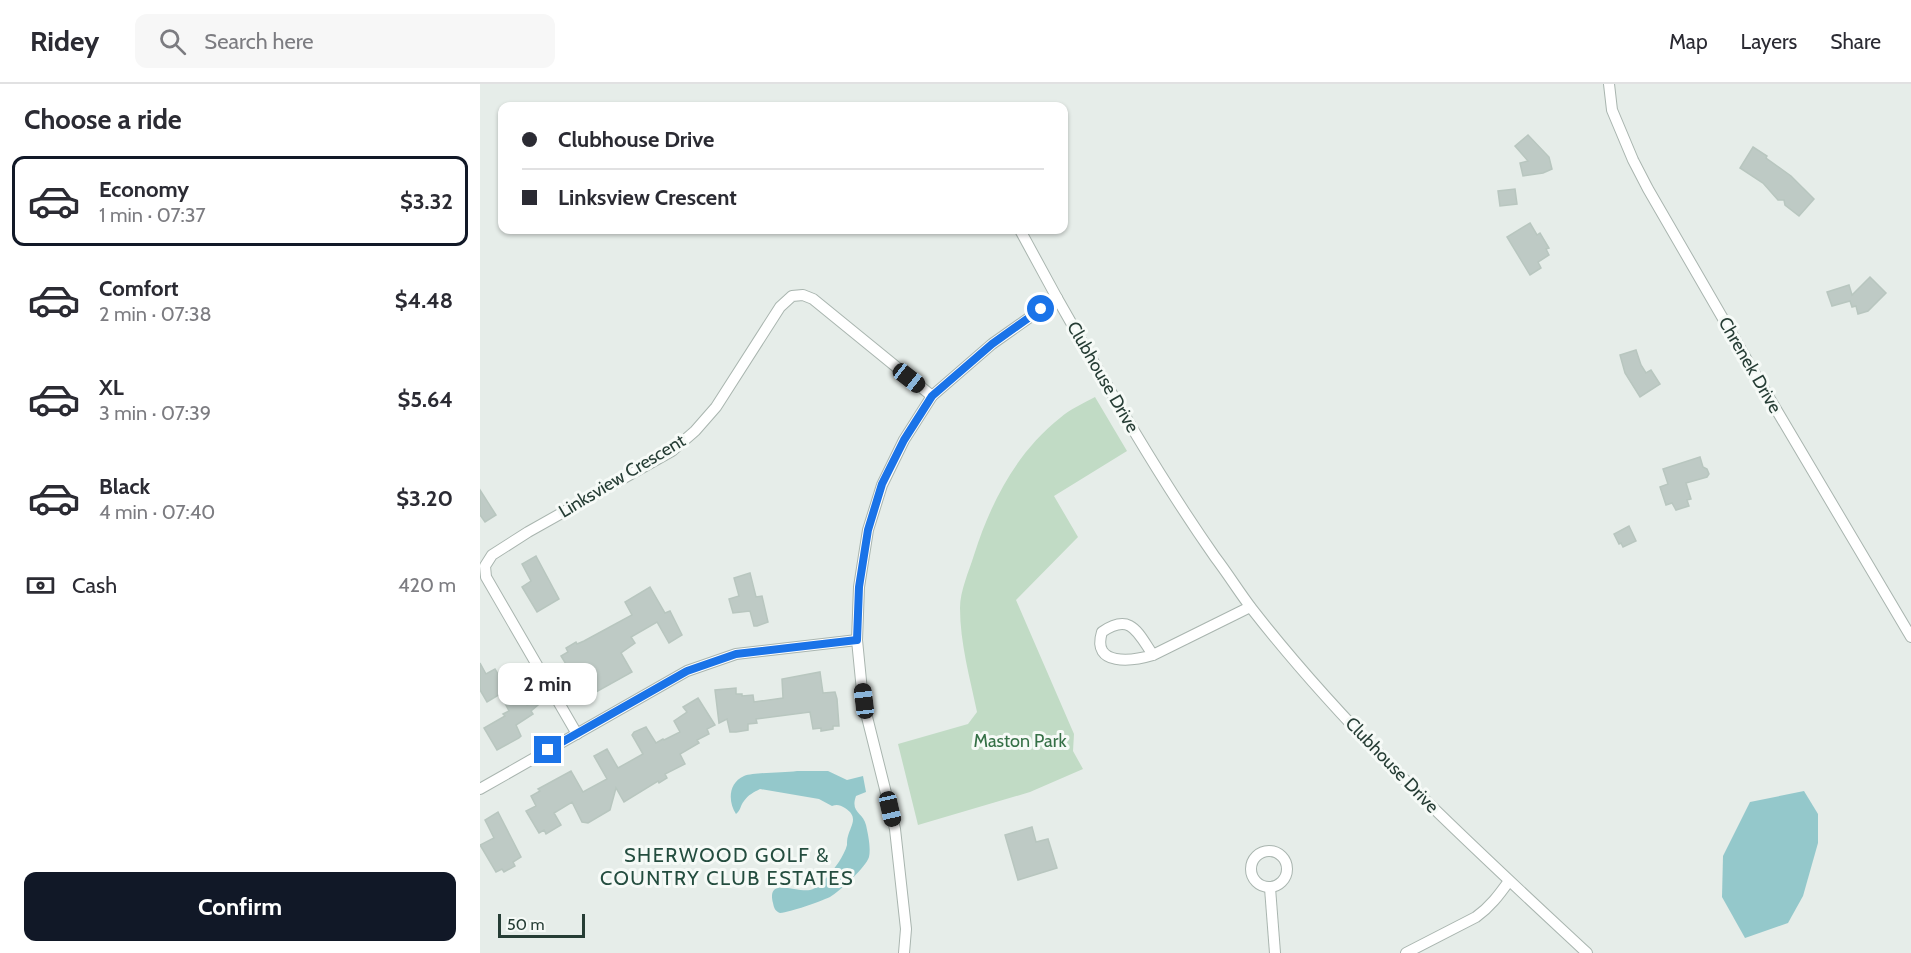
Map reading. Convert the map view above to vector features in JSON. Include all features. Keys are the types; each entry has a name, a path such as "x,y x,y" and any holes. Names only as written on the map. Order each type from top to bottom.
{"street":[{"name":"Chrenek Drive","path":"1609,84 1612,110 1638,170 1757,378 1911,638"},
{"name":"Clubhouse Drive","path":"1022,234 1154,465 1250,607 1283,648 1405,780 1587,953"},
{"name":"Linksview Crescent","path":"577,734 486,577 485,566 492,555 537,526 672,451 695,431 716,407 780,307 792,296 803,295 813,299 932,396"},
{"path":"904,953 906,929 895,829 864,701 857,640 859,587 868,530 882,484 904,440 932,396 992,344 1057,298"},
{"path":"1153,655 1132,626 1125,623 1115,624 1102,632 1099,641 1102,649 1109,657 1126,661 1153,655 1250,607"},
{"path":"480,789 687,671 736,654 857,640"},
{"path":"1406,953 1476,917 1497,898 1509,881"},
{"path":"1270,888 1275,953"}],"green space":[{"name":"Maston Park","path":"1095,397 1127,451 1054,496 1078,537 1016,600 1074,734 1073,751 1083,769 1030,792 918,825 898,744 968,724 977,712 964,647 960,608 965,581 988,516 1007,480 1030,447 1064,415"}],"water":[{"path":"797,771 828,771 847,780 863,776 866,792 856,796 855,806 866,825 870,853 863,867 830,897 780,913 773,905 774,890 784,888 810,890 820,885 844,853 853,821 852,815 842,806 832,806 819,799 760,789 747,797 736,814 731,793 735,783 744,776"},
{"path":"1804,791 1818,814 1818,843 1803,896 1788,923 1745,938 1722,897 1723,856 1750,802"}],"building":[{"path":"1528,135 1549,157 1552,169 1523,176 1520,163 1528,161 1515,146"},
{"path":"1753,147 1791,176 1814,199 1799,216 1785,205 1784,200 1778,200 1763,183 1740,168"},
{"path":"1515,189 1517,204 1500,206 1498,191"},
{"path":"1530,223 1537,235 1540,233 1549,248 1546,249 1549,255 1538,262 1541,268 1530,275 1507,237"},
{"path":"1870,277 1886,293 1868,311 1858,314 1856,306 1852,307 1850,301 1832,306 1827,292 1849,285 1852,295"},
{"path":"1636,350 1646,373 1651,370 1660,384 1640,397 1625,373 1620,355"},
{"path":"1700,457 1703,467 1709,474 1707,477 1686,483 1691,499 1687,500 1689,506 1676,510 1672,503 1666,505 1660,487 1668,484 1663,469"},
{"path":"480,490 496,515 485,522 480,515"},
{"path":"1629,526 1636,541 1623,547 1614,534"},
{"path":"536,556 559,599 537,612 522,587 531,581 522,564"},
{"path":"750,573 756,597 762,596 768,622 757,626 754,626 750,611 733,613 729,599 739,596 734,578"},
{"path":"650,587 665,613 670,611 682,635 669,643 657,622 631,637 635,643 621,653 632,672 596,692 586,675 575,679 561,656 568,652 566,648 632,615 625,602"},
{"path":"480,663 486,674 495,669 501,679 508,675 523,703 527,705 544,700 531,711 533,714 516,725 521,736 497,750 484,728 505,716 503,714 509,711 500,694 487,702 480,690"},
{"path":"820,672 823,693 835,692 839,726 821,731 821,728 813,729 810,712 756,719 757,723 748,724 748,730 736,732 730,732 727,719 719,723 715,690 736,688 736,694 753,695 754,702 783,698 782,679"},
{"path":"698,698 715,725 707,729 709,734 697,740 699,743 680,754 685,764 665,774 667,778 659,783 658,781 624,802 616,788 610,810 588,823 582,822 572,802 554,813 561,825 546,834 544,830 539,833 526,811 536,806 531,796 540,791 538,789 571,771 583,792 607,779 594,756 607,749 618,768 643,754 632,735 634,732 646,727 656,743 680,732 674,721 687,712 683,707"},
{"path":"498,812 521,857 513,862 515,866 504,872 502,869 496,872 480,845 494,838 485,820"},
{"path":"1032,827 1036,842 1048,839 1057,868 1018,880 1005,835"}],"district":[{"name":"SHERWOOD GOLF & COUNTRY CLUB ESTATES","path":"727,866"}],"route":[{"path":"548,750 687,671 711,662 736,654 857,640 859,587 868,530 882,484 904,440 932,396 992,344 1041,309"}]}
